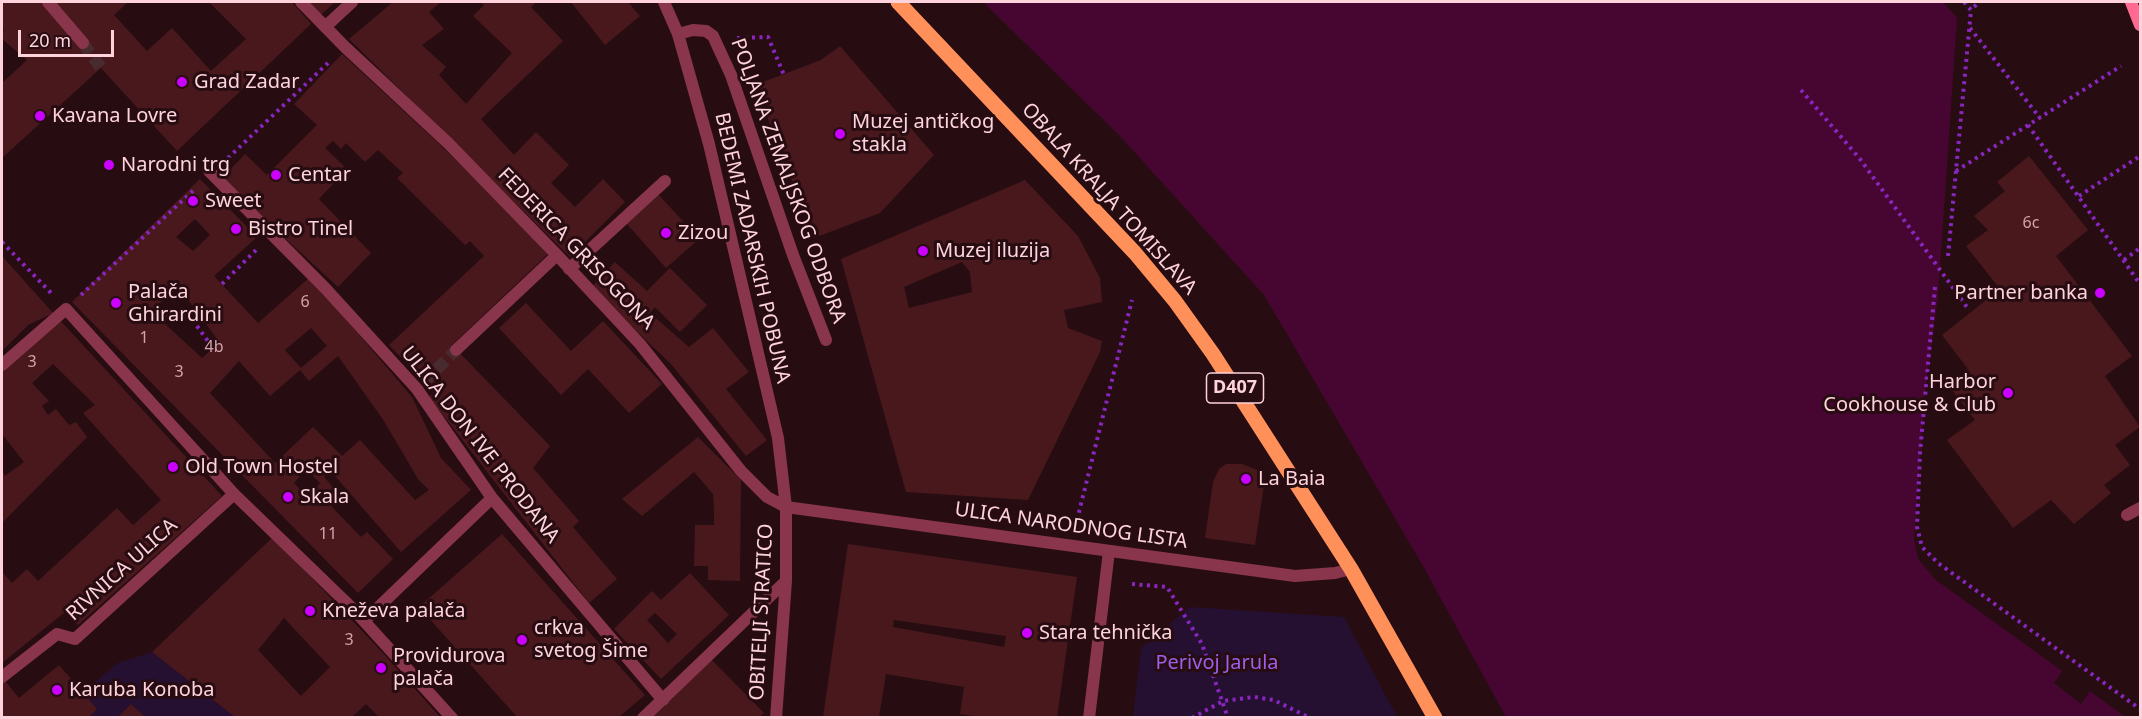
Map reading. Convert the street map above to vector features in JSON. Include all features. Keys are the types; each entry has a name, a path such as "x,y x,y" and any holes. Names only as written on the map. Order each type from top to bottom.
{"main road":[{"name":"OBALA KRALJA TOMISLAVA","path":"898,2 1135,253 1175,301 1213,354 1351,568 1435,717"}],"street":[{"path":"48,2 83,42"},
{"name":"FEDERICA GRISOGONA","path":"301,2 448,143 557,255 640,344 741,471 767,497 786,507"},
{"path":"325,27 352,2"},
{"name":"BEDEMI ZADARSKIH POBUNA","path":"664,2 678,34 709,144 778,438 786,507"},
{"path":"2132,2 2140,26"},
{"name":"POLJANA ZEMALJSKOG ODBORA","path":"678,34 693,30 705,31 713,36 731,75 793,255 826,340"},
{"name":"ULICA DON IVE PRODANA","path":"208,171 421,386 492,498 663,700"},
{"path":"569,269 664,181"},
{"path":"456,350 557,255"},
{"path":"2,365 66,309 234,494 354,610 452,717"},
{"name":"RIVNICA ULICA","path":"2,677 57,633 75,639 234,494"},
{"path":"364,621 492,498"},
{"name":"ULICA NARODNOG LISTA","path":"786,507 1294,576 1335,573 1351,568"},
{"name":"OBITELJI STRATICO","path":"776,717 786,581 786,507"},
{"path":"2127,515 2140,508"},
{"path":"1089,717 1109,551"},
{"path":"643,717 786,581"}],"path":[{"path":"1964,2 1971,10"},
{"path":"1948,256 1971,10 1979,2"},
{"path":"1969,27 2040,118"},
{"path":"713,36 768,37 784,75"},
{"path":"1956,171 2121,66"},
{"path":"1801,90 1860,159 1969,310"},
{"path":"2028,125 2140,284"},
{"path":"2079,196 2140,156"},
{"path":"222,284 272,235"},
{"path":"2,242 66,309"},
{"path":"2124,260 2140,248"},
{"path":"1935,287 1920,453 1917,527 1922,547 1938,563 2140,709"},
{"path":"1077,520 1132,300"},
{"path":"161,310 176,323 195,308"},
{"path":"188,314 208,341"},
{"path":"1132,584 1167,587 1202,644 1228,717"},
{"path":"1192,717 1223,701 1254,697 1274,700 1310,717"}],"green space":[{"name":"Perivoj Jarula","path":"1190,607 1344,617 1397,717 1133,717 1141,648"},
{"path":"152,652 235,717 145,717 131,704 118,717 89,717 97,709 82,692 118,663"}],"shaded area":[{"path":"983,2 1943,2 1957,18 1938,297 1926,384 1914,538 1918,559 1936,580 2062,671 2054,683 2081,704 2090,691 2125,717 1506,717 1423,566 1264,295 1119,135"}],"building":[{"name":"Grad Zadar","path":"2,2 42,2 62,23 53,2 128,2 114,15 147,51 172,28 211,71 246,39 209,2 292,2 311,24 177,151 101,68 2,158 2,83 27,60 2,39 4,29"},
{"path":"309,2 335,2 321,15"},
{"path":"393,2 441,2 429,12 444,29 422,45 446,67 439,75 466,104 512,53 473,16 484,5 480,2 536,2 531,7 563,41 481,119 514,155 536,132 569,165 551,183 575,207 603,179 625,202 570,257 349,39"},
{"path":"571,2 628,2 640,16 605,45"},
{"path":"840,46 934,155 880,213 814,238 755,85 821,60"},
{"path":"342,54 435,140 550,252 452,345 550,446 533,468 579,521 573,527 617,579 589,603 429,397 434,392 389,345 484,256 470,241 465,245 397,178 403,173 378,150 365,162 346,143 341,149 333,141 325,148 347,169 319,199 371,253 338,287 221,179 245,154 267,175 317,125 294,104"},
{"path":"2029,156 2088,230 2056,256 2132,356 2105,376 2140,427 2115,445 2130,465 2104,485 2111,493 2074,524 2051,500 2013,528 1947,440 1975,420 1949,386 1968,369 1942,335 2000,289 1966,246 1988,230 1974,216 2005,191 1997,182"},
{"path":"200,179 257,237 214,276 258,323 310,277 412,397 441,458 471,490 401,552 328,468 324,477 342,497 332,507 361,537 367,532 393,559 358,593 72,302","holes":["195,219 210,235 193,251 176,237","178,286 220,343 202,358 151,311","311,328 327,346 301,368 285,350","338,356 384,421 418,479 429,490 415,500 360,440 342,456 313,427 275,463 210,393 239,361 270,396 300,370 309,381","306,469 320,483 308,498 294,483"]},
{"path":"1025,180 1078,236 1100,278 1102,302 1064,310 1068,328 1102,341 1100,352 1028,500 906,492 841,259","holes":["962,262 970,272 972,292 909,308 904,287"]},
{"path":"659,195 699,239 666,268 627,224"},
{"path":"2,256 53,313 28,325 2,351"},
{"path":"615,262 647,291 670,268 707,305 680,332 655,307 650,313 689,347 713,328 749,372 726,389 767,440 746,456 671,364 591,288"},
{"path":"526,303 571,351 603,321 662,384 629,413 588,369 561,395 499,328"},
{"path":"58,318 222,496 78,625 65,612 2,663 2,572 12,583 27,569 38,581 117,508 133,525 161,500 83,413 95,405 53,364 32,383 49,401 42,406 48,415 56,409 69,425 76,422 87,437 2,523 2,471 5,476 24,462 2,434 2,370"},
{"path":"698,437 741,480 740,581 708,580 708,566 694,566 695,525 714,525 714,510 713,494 694,472 642,516 622,499"},
{"path":"1226,464 1242,464 1259,471 1265,478 1255,545 1205,538 1213,482 1219,469"},
{"name":"crkva svetog Šime","path":"502,534 645,695 619,717 517,717 419,607"},
{"path":"273,537 440,717 379,717 366,704 352,717 235,717 152,652","holes":["284,618 330,667 301,696 258,650"]},
{"name":"Stara tehnička","path":"848,544 1077,577 1057,717 980,717 960,714 964,687 886,674 879,717 823,717","holes":["894,620 1006,636 1004,647 893,627"]},
{"path":"690,573 729,615 661,679 614,629 652,591 661,600","holes":["655,613 677,634 668,643 647,620"]},
{"path":"710,658 764,713 759,717 649,717"},
{"path":"59,665 97,709 89,717 2,717 2,684 5,681 19,698"},
{"path":"131,704 145,717 118,717"}],"tunnel":[{"path":"83,43 101,68"},
{"path":"424,382 456,350"}],"place":[{"name":"Grad Zadar","path":"182,82"},
{"name":"Kavana Lovre","path":"40,116"},
{"name":"Muzej antičkog stakla","path":"840,134"},
{"name":"Narodni trg","path":"109,165"},
{"name":"Centar","path":"276,175"},
{"name":"Sweet","path":"193,201"},
{"name":"Bistro Tinel","path":"236,229"},
{"name":"Zizou","path":"666,233"},
{"name":"Muzej iluzija","path":"923,251"},
{"name":"Partner banka","path":"2100,293"},
{"name":"Palača Ghirardini","path":"116,303"},
{"name":"Harbor Cookhouse & Club","path":"2008,393"},
{"name":"Old Town Hostel","path":"173,467"},
{"name":"La Baia","path":"1246,479"},
{"name":"Skala","path":"288,497"},
{"name":"Kneževa palača","path":"310,611"},
{"name":"Stara tehnička","path":"1027,633"},
{"name":"crkva svetog Šime","path":"522,640"},
{"name":"Providurova palača","path":"381,668"},
{"name":"Karuba Konoba","path":"57,690"}]}
